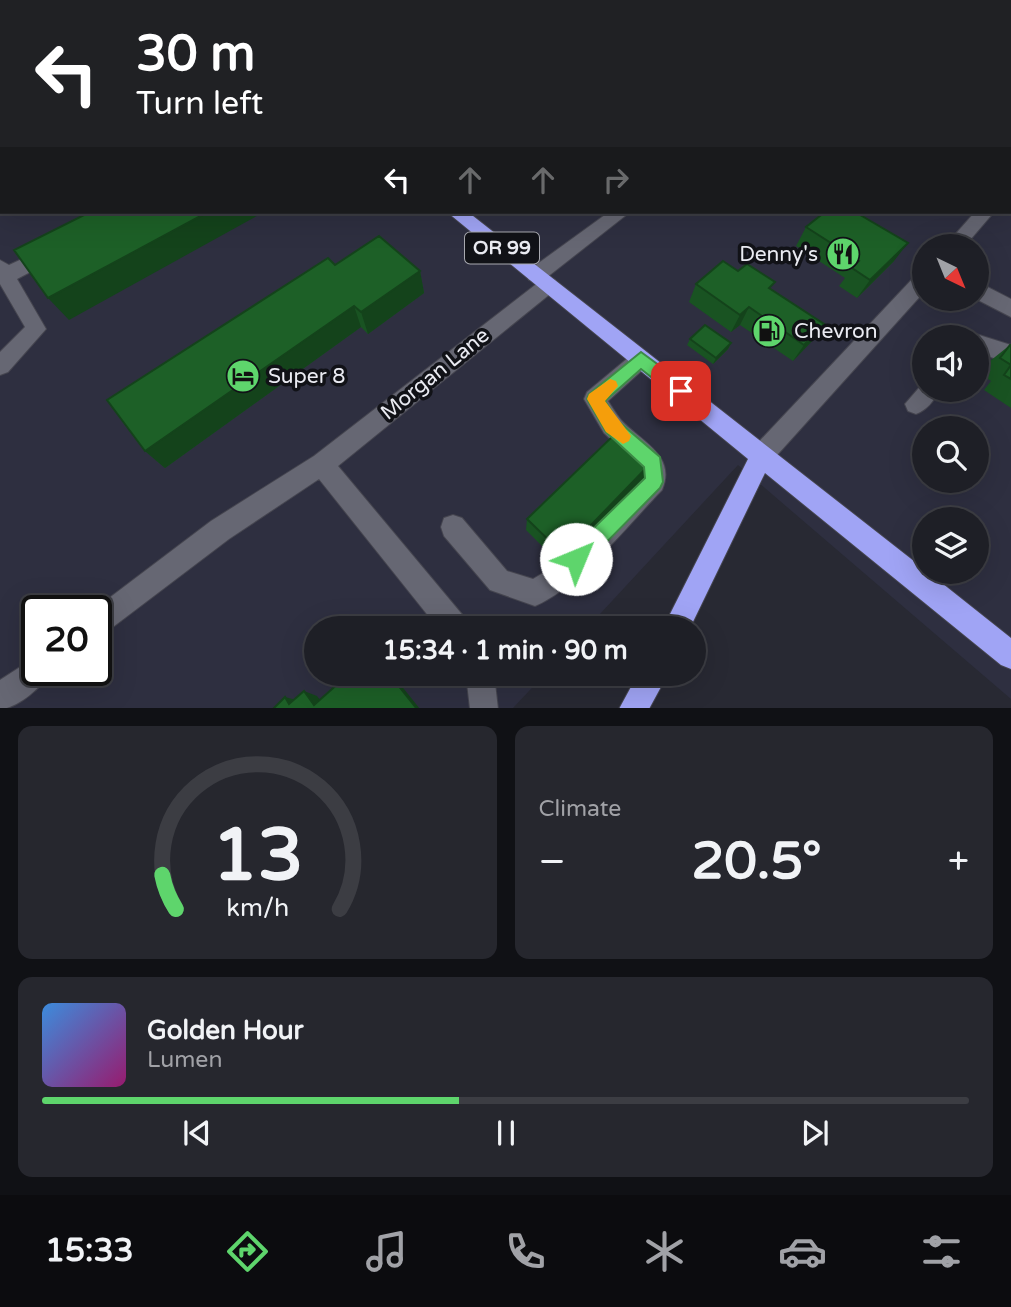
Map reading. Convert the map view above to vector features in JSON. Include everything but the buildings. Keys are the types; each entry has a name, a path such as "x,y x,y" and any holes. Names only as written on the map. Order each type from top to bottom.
{"highway":[{"name":"OR 99","path":"459,214 1011,655"},
{"path":"682,616 761,456"},
{"path":"634,708 647,686"}],"street":[{"name":"Morgan Lane","path":"112,612 219,530 322,464 619,214"},
{"path":"965,234 983,214"},
{"path":"0,366 36,330 3,272 62,247"},
{"path":"761,456 912,292"},
{"path":"989,296 1011,309"},
{"path":"989,346 1011,355"},
{"path":"453,527 499,581 535,593 557,579 654,482 653,463 612,426 595,399 641,359"},
{"path":"322,464 444,616"},
{"path":"0,698 21,682"},
{"path":"481,686 484,708"}],"shaded area":[{"path":"0,214 1011,214 1011,699 738,465 598,616 304,616 304,686 534,686 513,708 0,708"}],"slow traffic":[{"path":"610,386 595,399 612,426 623,436"}],"place":[{"name":"Denny's","path":"843,254"},
{"name":"Chevron","path":"769,331"},
{"name":"Super 8","path":"243,376"}],"route":[{"path":"576,559 654,482 653,463 612,426 595,399 641,359 681,391"}]}
